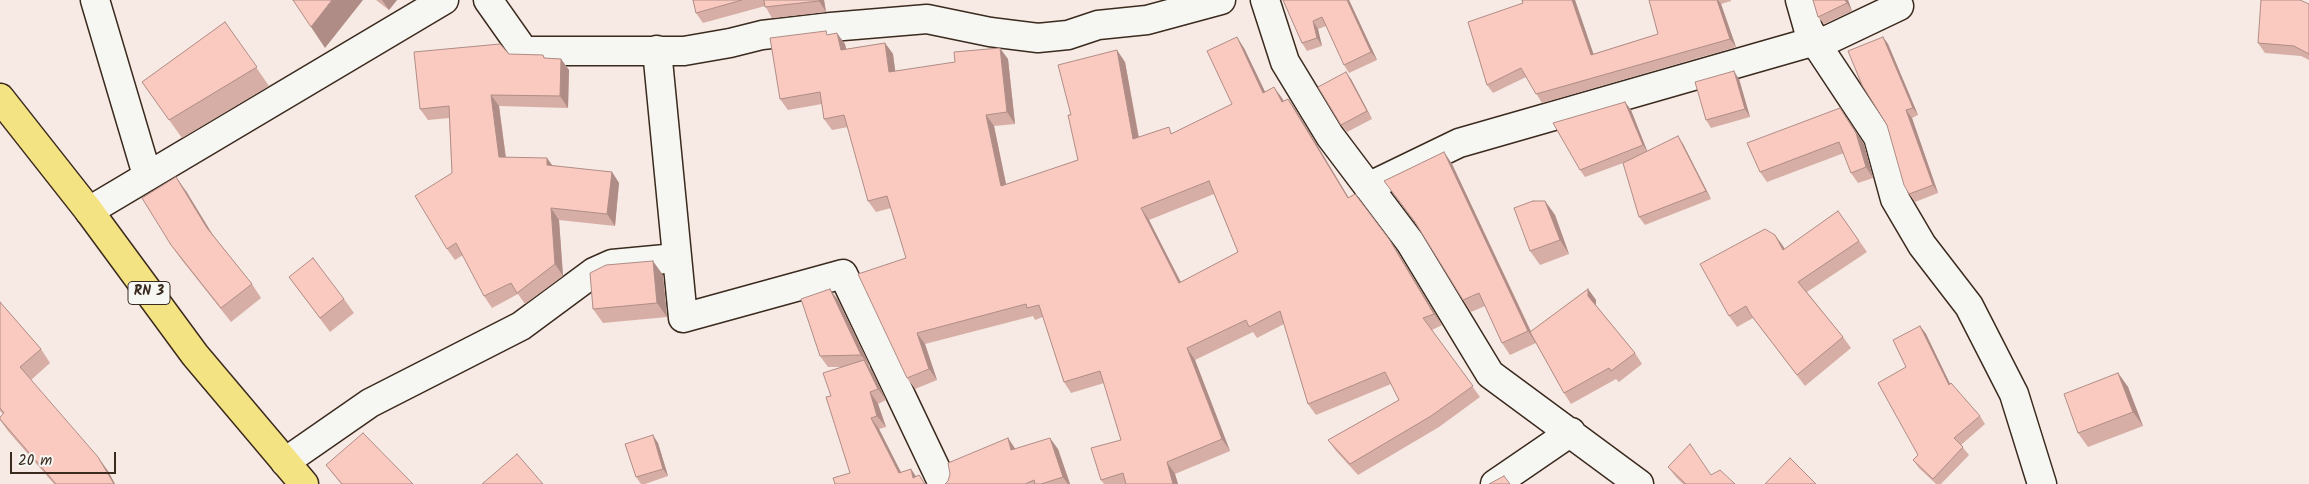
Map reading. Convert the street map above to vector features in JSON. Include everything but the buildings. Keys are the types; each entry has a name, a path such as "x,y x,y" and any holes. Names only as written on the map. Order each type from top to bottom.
{"highway":[{"name":"RN 3","path":"0,98 89,211 196,354 304,484"}],"street":[{"path":"95,0 147,175"},
{"path":"89,211 444,0"},
{"path":"488,0 524,51 684,51 730,44 762,36 831,27 927,19 990,32 1038,38 1068,35 1098,25 1147,20 1221,0"},
{"path":"1265,0 1284,62 1330,136 1410,242 1490,374 1639,484"},
{"path":"1800,0 1808,28 1817,45 1878,137 1895,199 1922,245 1969,306 2014,394 2042,484"},
{"path":"1368,186 1459,143 1808,43 1817,45 1900,6"},
{"path":"657,50 683,318 843,274 943,484"},
{"path":"286,462 370,403 521,326 594,272 612,264 676,258"},
{"path":"1496,484 1571,432"}]}
